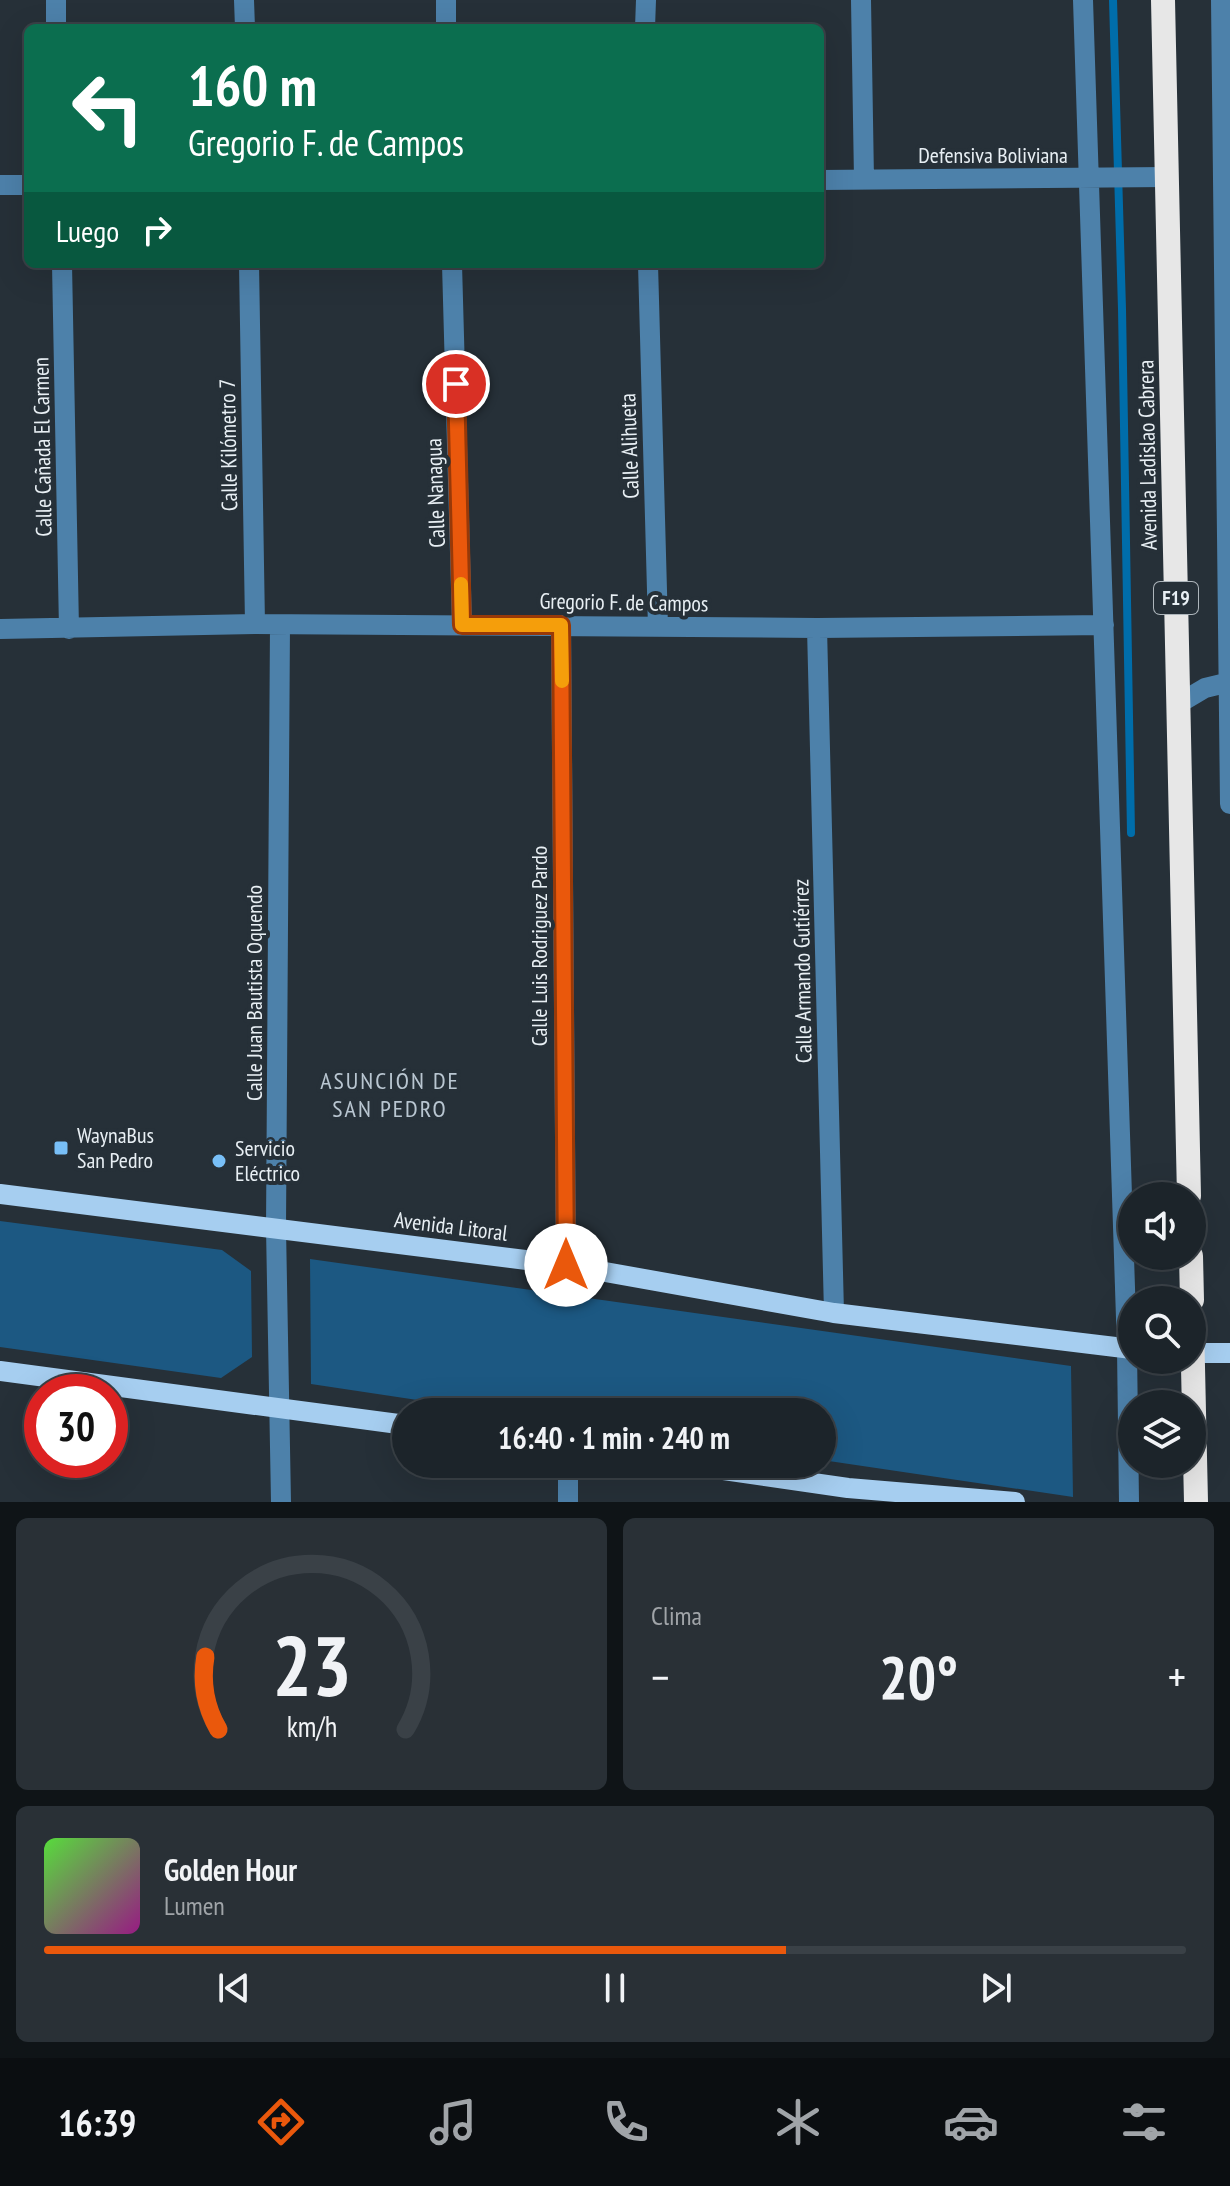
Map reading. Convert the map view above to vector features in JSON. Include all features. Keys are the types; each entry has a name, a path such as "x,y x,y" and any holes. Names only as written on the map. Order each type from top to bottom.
{"highway":[{"name":"Avenida Ladislao Cabrera","path":"1163,0 1189,1182"},
{"path":"1193,1374 1196,1502"}],"main road":[{"name":"Avenida Litoral","path":"0,1194 566,1265 834,1313 1118,1348"},
{"path":"1206,1353 1230,1353"},
{"path":"0,1371 392,1423"},
{"path":"757,1478 848,1495 1015,1502"}],"street":[{"path":"56,0 56,24"},
{"path":"244,0 245,24"},
{"path":"446,0 446,24"},
{"path":"645,24 646,0"},
{"path":"861,0 864,179"},
{"path":"1083,0 1099,178 1104,625 1128,1286"},
{"path":"1221,0 1230,804"},
{"name":"Defensiva Boliviana","path":"824,180 1167,177"},
{"path":"0,185 24,185"},
{"name":"Calle Cañada El Carmen","path":"62,268 69,629"},
{"name":"Calle Kilómetro 7","path":"249,268 255,624"},
{"name":"Calle Nanagua","path":"452,268 462,625"},
{"name":"Calle Alihueta","path":"648,268 658,627"},
{"name":"Gregorio F. de Campos","path":"0,629 255,624 817,628 1104,625"},
{"name":"Calle Juan Bautista Oquendo","path":"280,625 276,1228 281,1502"},
{"name":"Calle Luis Rodriguez Pardo","path":"561,625 566,1265"},
{"name":"Calle Armando Gutiérrez","path":"817,628 834,1313"},
{"path":"1178,704 1205,688 1229,682"},
{"path":"1129,1502 1130,1374"},
{"path":"568,1478 568,1502"}],"shaded area":[{"path":"0,1221 222,1250 251,1271 252,1357 221,1378 0,1347"},
{"path":"310,1259 1071,1366 1073,1497 836,1462 836,1398 404,1398 311,1384"}],"waterway":[{"path":"1113,0 1131,833"}],"slow traffic":[{"path":"461,584 462,625 561,625 562,681"}],"place":[{"name":"WaynaBus San Pedro","path":"61,1148"},
{"name":"Servicio Eléctrico","path":"219,1161"}],"district":[{"name":"ASUNCIÓN DE SAN PEDRO","path":"390,1095"}],"route":[{"path":"456,384 462,625 561,625 566,1265"}]}
